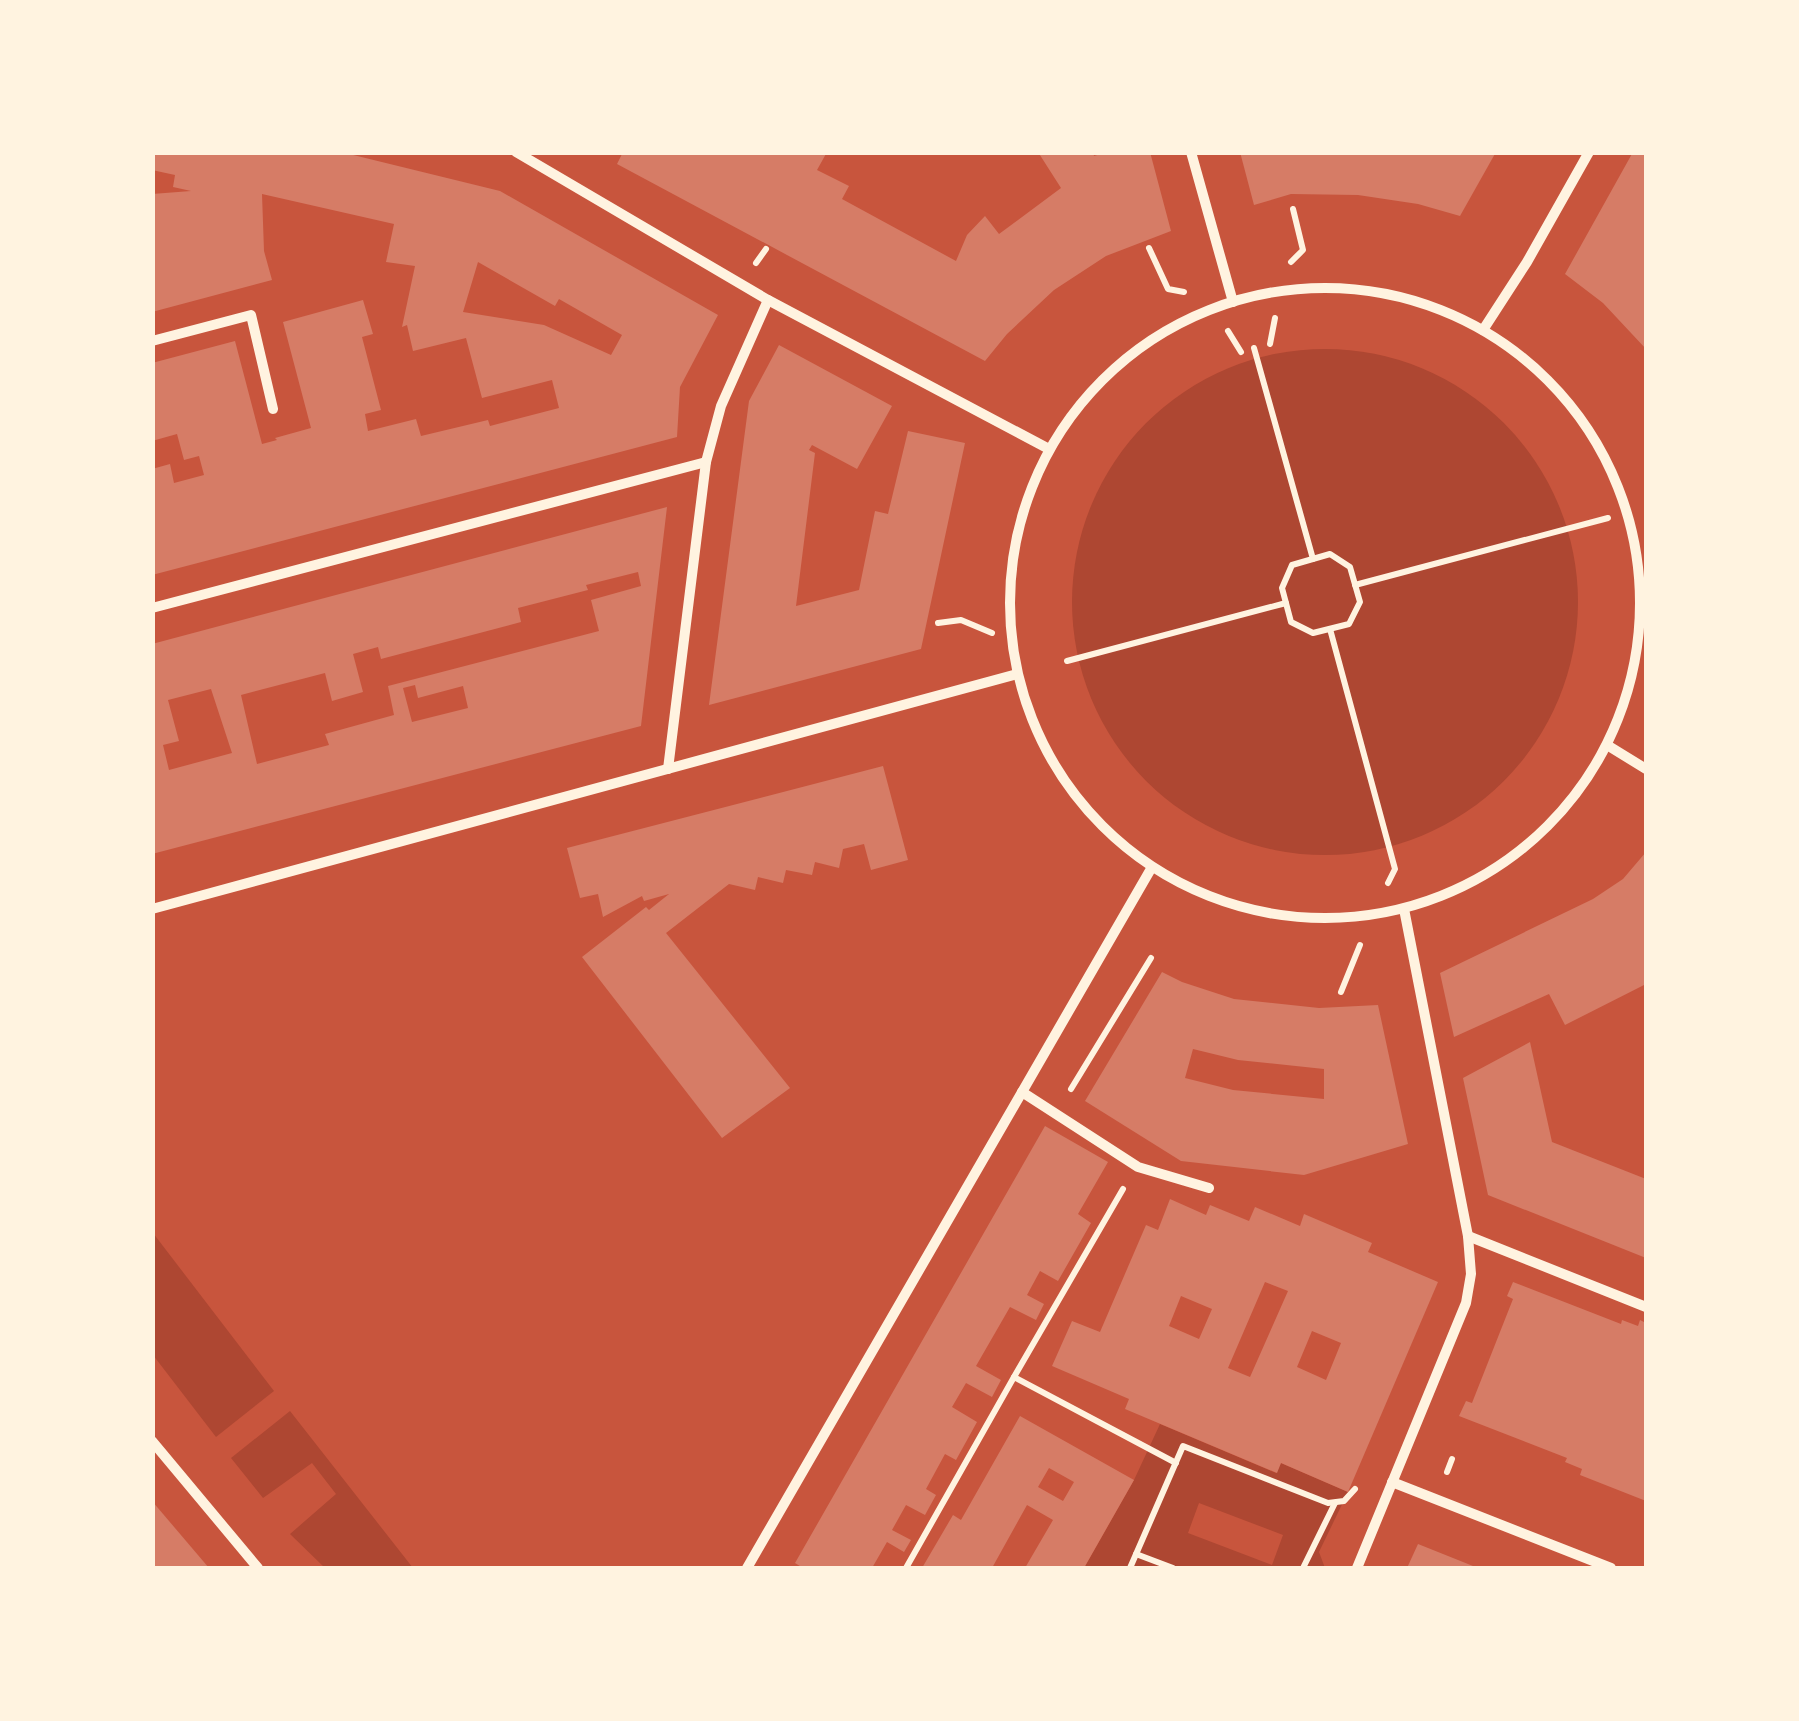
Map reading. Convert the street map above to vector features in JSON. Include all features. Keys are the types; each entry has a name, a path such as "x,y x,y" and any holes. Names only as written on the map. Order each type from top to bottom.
{"street":[{"path":"516,152 768,300 1049,449"},
{"path":"1192,152 1233,302"},
{"path":"1482,330 1527,262 1589,152"},
{"path":"1315,289 1385,293 1435,308 1482,330 1531,364 1572,406 1605,456 1629,512 1640,570 1640,630 1629,688 1607,746 1568,805 1516,854 1454,890 1404,909 1371,915 1295,916 1220,900 1152,866 1119,842 1063,780 1042,744 1017,674 1011,638 1011,567 1024,506 1049,449 1076,409 1108,373 1146,343 1188,319 1233,302 1315,289"},
{"path":"668,770 706,462 722,406 768,300"},
{"path":"152,340 251,316 274,408"},
{"path":"152,608 706,462"},
{"path":"152,908 1017,674"},
{"path":"1607,746 1646,769"},
{"path":"746,1568 1152,866"},
{"path":"1356,1568 1466,1302 1471,1274 1468,1236 1404,909"},
{"path":"1022,1092 1138,1167 1210,1188"},
{"path":"1468,1236 1646,1307"},
{"path":"152,1441 258,1568"},
{"path":"1392,1482 1611,1568"}],"path":[{"path":"1291,262 1303,250 1293,210"},
{"path":"1149,248 1168,289 1184,292"},
{"path":"1270,344 1275,318"},
{"path":"1228,330 1241,352"},
{"path":"1254,348 1313,559"},
{"path":"1355,585 1608,518"},
{"path":"1330,554 1350,567 1360,602 1349,624 1314,633 1291,622 1282,588 1292,565 1313,559 1330,554"},
{"path":"1067,661 1286,603"},
{"path":"938,623 961,620 992,633"},
{"path":"1330,629 1395,869 1384,891"},
{"path":"1341,992 1360,945"},
{"path":"1056,1114 1150,958"},
{"path":"906,1568 1138,1167"},
{"path":"1014,1377 1176,1463"},
{"path":"1130,1568 1183,1446 1328,1504 1344,1501 1354,1491 1361,1474"},
{"path":"1314,1568 1304,1567 1334,1503"},
{"path":"1136,1554 1172,1568"}],"shaded area":[{"path":"1325,349 1374,354 1422,368 1466,392 1504,423 1535,461 1559,505 1573,553 1578,602 1573,651 1559,699 1535,743 1504,781 1466,812 1422,836 1374,850 1325,855 1276,850 1228,836 1184,812 1146,781 1115,743 1091,699 1077,651 1072,602 1077,553 1091,505 1115,461 1146,423 1184,392 1228,368 1276,354"},
{"path":"153,1233 274,1391 216,1437 153,1355"},
{"path":"290,1411 413,1568 325,1568 290,1534 336,1494 312,1463 263,1498 231,1458"},
{"path":"1160,1424 1276,1473 1281,1463 1348,1492 1319,1552 1325,1568 1084,1568 1134,1480","holes":["1199,1503 1283,1535 1272,1565 1188,1533"]}],"building":[{"path":"152,152 341,152 500,191 718,315 680,387 677,437 152,575 152,469 170,464 174,483 204,475 199,456 184,460 177,434 152,441 152,363 235,341 262,444 277,440 311,428 283,322 363,300 373,334 362,337 381,410 365,414 368,431 416,419 421,436 488,420 490,426 559,408 552,380 482,398 466,338 413,351 407,325 402,327 415,266 386,262 394,224 262,194 264,251 272,280 152,312 152,194 191,191 173,187 175,175 152,170","holes":["478,262 555,306 559,299 622,335 611,355 544,325 463,312"]},
{"path":"623,152 827,152 817,170 849,186 842,199 956,261 967,235 985,216 999,234 1061,188 1038,152 1093,152 1094,156 1107,152 1150,152 1171,231 1106,256 1054,290 1007,334 985,361 617,164"},
{"path":"1240,152 1496,152 1460,216 1418,204 1358,195 1291,194 1254,205"},
{"path":"1633,152 1646,152 1646,349 1603,303 1565,274"},
{"path":"779,345 892,406 857,469 812,445 809,450 815,453 796,606 859,590 875,511 888,514 908,431 965,443 921,649 709,705 749,401"},
{"path":"667,507 641,726 152,854 152,644","holes":["638,572 641,586 591,600 599,631 388,686 394,715 325,734 329,745 257,764 241,695 325,673 332,701 363,692 353,654 378,647 381,659 521,622 518,608","415,685 418,698 463,686 468,708 412,722 403,688","211,689 232,753 169,770 163,745 179,741 168,700"]},
{"path":"883,766 908,860 871,870 864,844 843,849 839,868 815,862 812,875 786,870 783,883 758,877 755,890 729,884 666,933 790,1088 722,1138 582,957 669,894 644,901 642,896 603,917 598,894 580,898 567,848"},
{"path":"1646,852 1646,984 1565,1025 1549,994 1454,1037 1440,973 1593,899 1623,879"},
{"path":"1162,972 1234,999 1319,1008 1378,1005 1408,1144 1304,1175 1181,1161 1085,1101","holes":["1193,1049 1238,1060 1324,1069 1324,1099 1233,1090 1185,1078"]},
{"path":"1530,1042 1552,1142 1646,1179 1646,1258 1488,1195 1463,1078"},
{"path":"1045,1126 1108,1162 1078,1214 1091,1223 1058,1281 1040,1271 1027,1295 1044,1304 1036,1320 1010,1307 976,1366 1001,1380 992,1397 966,1383 952,1407 977,1422 956,1460 945,1454 926,1489 936,1495 925,1515 906,1505 892,1530 911,1540 904,1552 887,1542 872,1568 803,1568 795,1563"},
{"path":"1170,1199 1206,1215 1210,1205 1249,1221 1255,1207 1300,1226 1304,1214 1372,1243 1368,1252 1438,1282 1348,1492 1281,1463 1277,1473 1125,1409 1129,1399 1052,1366 1072,1321 1100,1332 1146,1225 1158,1230","holes":["1265,1282 1288,1291 1250,1377 1228,1368","1181,1296 1212,1309 1199,1339 1169,1326","1312,1331 1341,1343 1326,1380 1297,1367"]},
{"path":"1513,1282 1621,1324 1622,1320 1638,1326 1640,1320 1646,1323 1646,1501 1580,1475 1582,1469 1565,1462 1567,1458 1459,1416 1466,1401 1472,1403 1513,1299 1507,1296"},
{"path":"1020,1416 1134,1480 1084,1568 1025,1568 1053,1520 1027,1505 992,1568 922,1568 953,1515 961,1520","holes":["1049,1468 1074,1482 1063,1501 1038,1487"]},
{"path":"152,1501 209,1568 152,1568"},
{"path":"1418,1544 1478,1568 1407,1568"}]}
